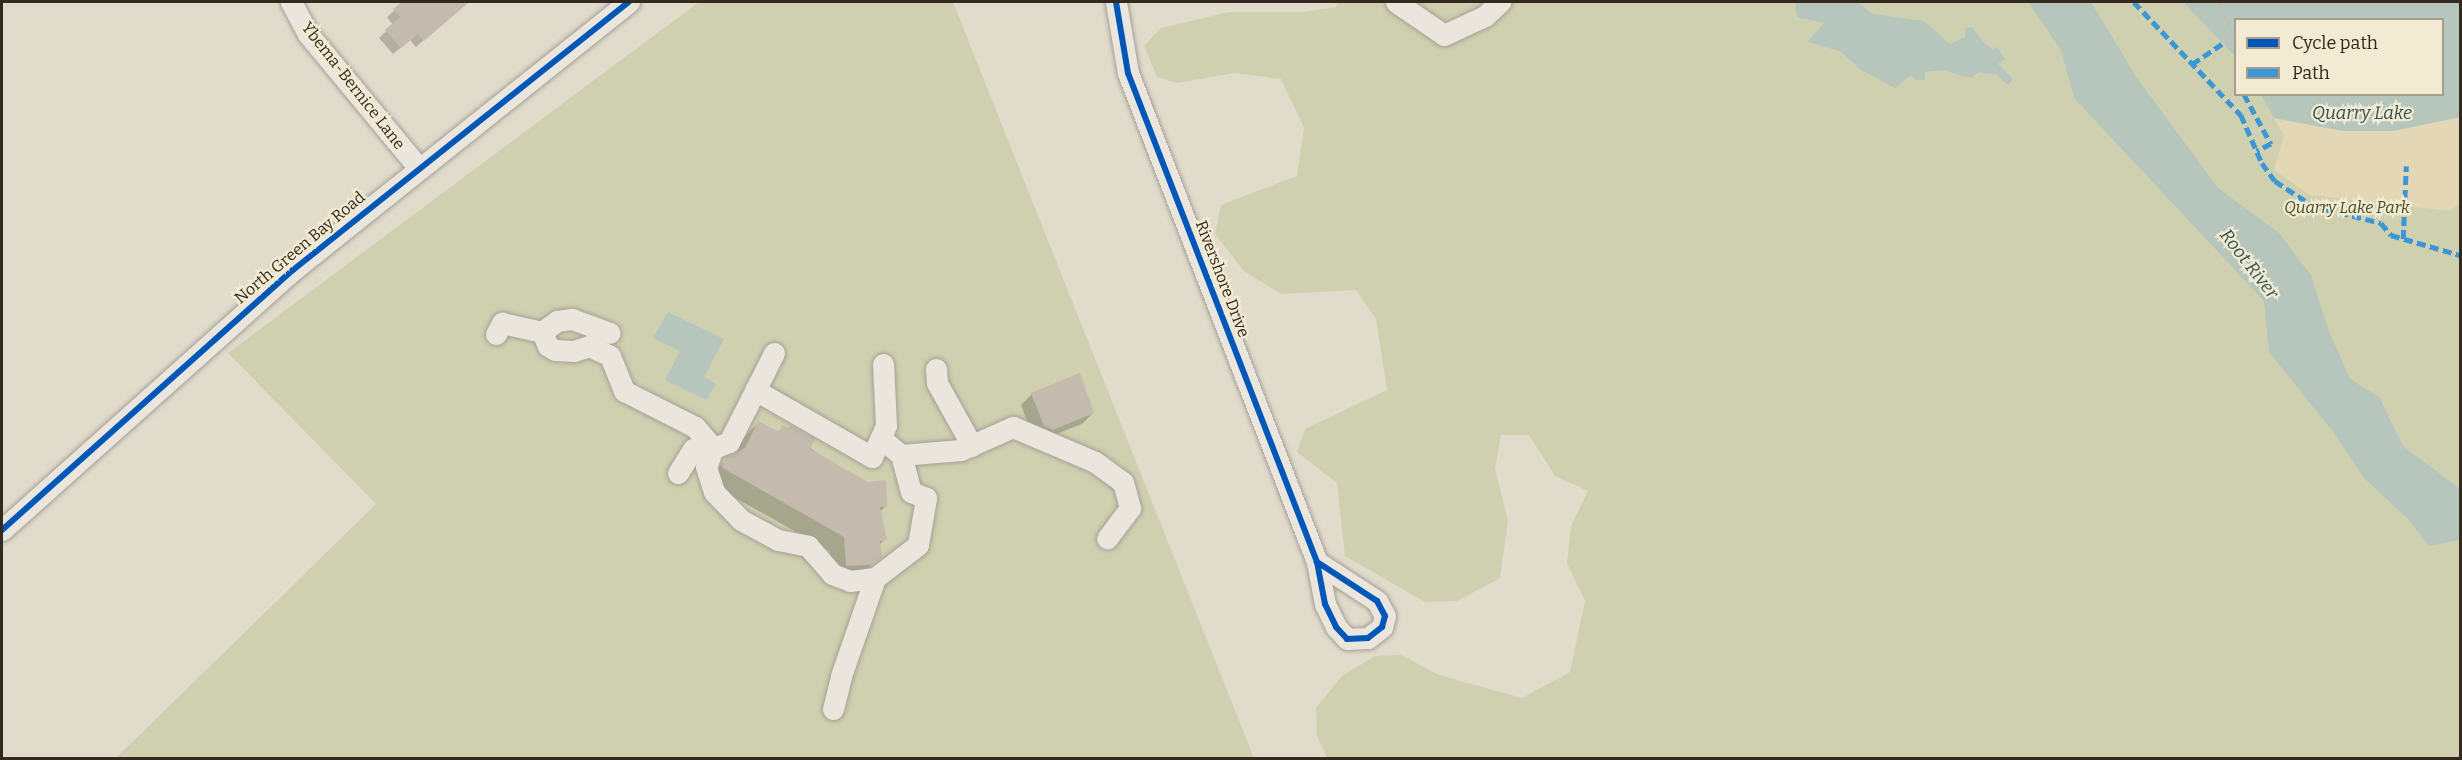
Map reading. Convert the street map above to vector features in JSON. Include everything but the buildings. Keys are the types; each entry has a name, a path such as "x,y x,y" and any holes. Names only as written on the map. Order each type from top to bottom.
{"street":[{"name":"Ybema-Bernice Lane","path":"291,2 308,34 419,168"},
{"name":"North Green Bay Road","path":"2,530 182,365 419,168 629,2"},
{"name":"Rivershore Drive","path":"1116,2 1128,73 1317,562"},
{"path":"1396,2 1444,34 1485,16 1500,2"},
{"path":"542,332 557,321 572,319 610,333"},
{"path":"495,334 507,322 542,332"},
{"path":"542,332 548,346 555,350 574,351 589,346 610,356 624,391 695,426 713,448"},
{"path":"678,473 693,449 713,448 729,442 774,353"},
{"path":"755,390 872,457 882,439 887,400 883,364"},
{"path":"936,369 937,383 972,446"},
{"path":"901,454 947,453 972,446 1013,427 1113,473 1123,482 1130,508 1107,538"},
{"path":"713,448 706,467 708,481 725,507 741,520 778,540 808,546 832,574 850,581 875,578 918,545 922,532 926,498 911,492 901,454 882,439"},
{"path":"834,709 841,676 875,578"}],"path":[{"path":"2218,2 2234,35"},
{"path":"2225,42 2234,38"}],"green space":[{"path":"699,2 953,2 1254,758 116,758 376,504 228,353"},
{"name":"Quarry Lake Park","path":"1337,2 2460,2 2460,758 1327,758 1317,736 1316,708 1342,676 1375,656 1401,655 1439,675 1522,698 1570,672 1585,601 1567,563 1571,526 1588,491 1555,476 1529,435 1501,435 1495,469 1508,521 1500,578 1457,601 1425,602 1345,556 1337,483 1297,452 1305,429 1387,390 1376,319 1356,290 1281,294 1244,271 1215,234 1221,205 1297,176 1304,128 1281,79 1235,73 1177,83 1157,77 1144,46 1161,28 1229,12 1304,12 1336,7"}],"sand":[{"path":"2460,117 2460,204 2449,211 2310,195 2274,170 2284,135 2274,118 2343,131 2393,131"}],"water":[{"path":"1795,2 1858,2 1873,14 1924,21 1950,44 1965,37 1965,28 1972,27 1984,43 1992,49 1997,47 2005,59 1998,64 2013,79 2008,85 1996,75 1980,72 1972,77 1961,76 1944,70 1925,72 1925,80 1915,80 1911,75 1895,88 1861,70 1840,51 1807,42 1824,23 1797,17"},
{"name":"Root River","path":"2028,2 2091,2 2137,78 2218,188 2279,233 2311,275 2328,329 2350,379 2379,397 2403,446 2460,489 2460,540 2429,546 2407,518 2364,478 2334,433 2269,352 2264,301 2074,98 2061,50"},
{"name":"Quarry Lake","path":"2183,2 2460,2 2460,117 2393,131 2343,131 2274,118 2262,96 2444,96 2444,18 2234,18 2234,55"},
{"path":"668,312 724,339 704,377 716,384 707,400 665,380 680,351 653,338"}],"marked path":[{"path":"2134,2 2241,115 2262,163 2275,181 2313,206 2381,223 2391,235 2460,255"},
{"path":"2192,64 2225,42"},
{"path":"2245,96 2271,144 2257,151"},
{"path":"2403,239 2406,166"}],"cycle path":[{"path":"2,530 293,270 629,2"},
{"path":"1116,2 1128,73 1317,562 1325,604 1336,627 1347,639 1368,638 1382,627 1385,616 1377,601 1317,562"}]}
